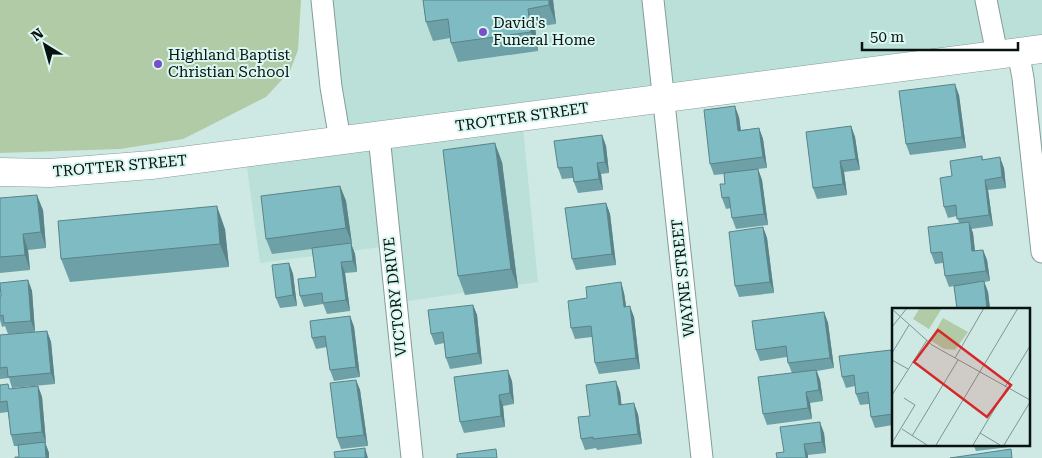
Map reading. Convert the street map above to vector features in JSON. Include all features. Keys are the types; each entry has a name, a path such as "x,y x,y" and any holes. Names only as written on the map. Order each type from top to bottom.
{"street":[{"path":"322,0 331,87 340,140"},
{"name":"WAYNE STREET","path":"653,0 702,458"},
{"path":"986,0 1019,52 1024,78 1042,252"},
{"name":"TROTTER STREET","path":"0,172 50,173 151,165 1019,52"},
{"name":"VICTORY DRIVE","path":"379,136 412,458"}],"shaded area":[{"path":"324,0 1042,0 1042,50 522,117 538,282 395,303 389,246 260,263 245,153 340,140"}],"green space":[{"name":"Highland Baptist Christian School","path":"0,0 301,0 298,50 290,71 266,97 183,139 120,149 0,153"}],"building":[{"path":"423,0 549,0 549,5 528,9 531,32 451,43 448,19 426,22"},
{"path":"955,84 962,137 906,144 899,91"},
{"path":"735,106 738,131 759,128 763,157 710,164 704,110"},
{"path":"851,126 856,159 840,161 843,184 813,188 806,132"},
{"path":"602,135 605,162 597,163 599,179 574,182 572,167 558,168 554,141"},
{"path":"495,143 511,269 458,276 443,150"},
{"path":"982,156 982,160 1000,157 1002,177 985,180 989,215 957,219 956,205 944,207 940,178 952,176 950,161"},
{"path":"758,169 764,214 732,218 729,197 722,198 720,184 725,184 724,173"},
{"path":"340,186 346,228 266,239 261,196"},
{"path":"37,195 41,232 23,234 25,255 0,257 0,198"},
{"path":"606,203 612,254 572,259 565,208"},
{"path":"217,206 220,244 61,259 58,221"},
{"path":"969,222 972,251 983,250 986,271 945,276 942,252 931,253 928,227"},
{"path":"763,227 770,282 735,286 729,232"},
{"path":"351,243 353,261 341,262 346,300 323,303 322,293 300,296 298,279 316,277 312,248"},
{"path":"289,263 293,295 276,298 272,265"},
{"path":"28,280 31,321 4,323 3,315 0,316 0,283"},
{"path":"984,281 987,308 957,308 954,286"},
{"path":"621,282 624,307 630,306 636,358 595,363 591,326 571,328 568,301 587,298 586,287"},
{"path":"473,305 478,353 446,358 443,332 431,334 428,310"},
{"path":"824,312 830,358 788,363 786,346 756,350 752,321"},
{"path":"350,316 356,367 330,370 325,336 312,338 310,321"},
{"path":"47,331 51,373 8,377 7,367 0,368 0,335"},
{"path":"891,350 892,414 871,417 868,392 856,394 854,375 842,377 839,356"},
{"path":"508,370 510,393 499,395 501,416 460,422 454,377"},
{"path":"816,370 819,390 806,392 808,408 763,414 758,377"},
{"path":"356,380 364,435 337,438 330,383"},
{"path":"616,381 619,405 634,403 638,434 581,439 578,417 590,416 586,385"},
{"path":"8,384 9,389 38,386 42,432 11,435 7,401 0,402 0,385"},
{"path":"820,422 822,442 804,444 806,458 777,458 776,453 784,452 780,427"},
{"path":"45,442 46,458 15,458 19,457 18,445"},
{"path":"365,448 365,458 335,458 334,452"},
{"path":"496,449 497,458 457,458 457,454"},
{"path":"1011,449 1012,458 950,458"}],"place":[{"name":"David's Funeral Home","path":"483,32"},
{"name":"Highland Baptist Christian School","path":"158,64"}]}
